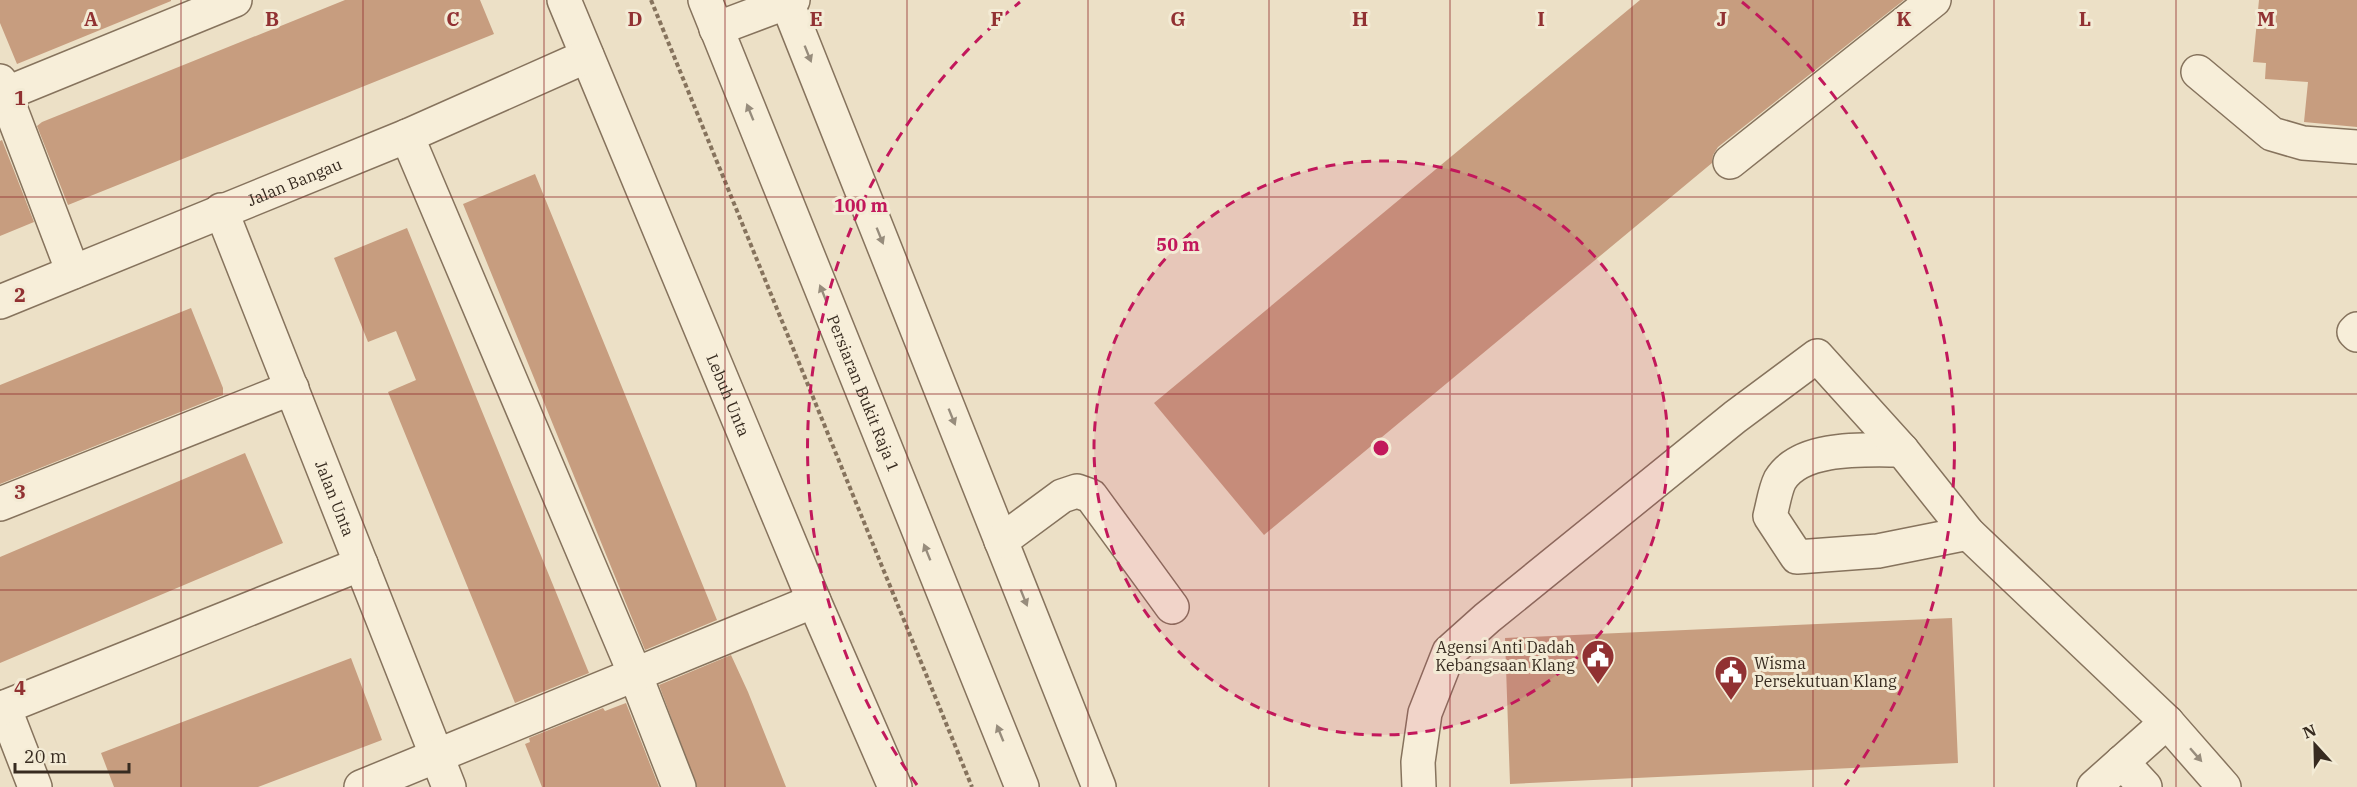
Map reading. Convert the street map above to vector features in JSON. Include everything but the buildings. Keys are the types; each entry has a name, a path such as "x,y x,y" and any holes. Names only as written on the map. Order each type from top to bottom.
{"street":[{"path":"73,272 2,90 236,0"},
{"name":"Lebuh Unta","path":"564,0 814,601 895,787"},
{"path":"1730,162 1934,0"},
{"path":"710,14 789,1 1099,787"},
{"name":"Persiaran Bukit Raja 1","path":"710,14 1022,787"},
{"name":"Jalan Bangau","path":"0,302 407,136 587,57"},
{"path":"2198,72 2271,134 2303,143 2357,147"},
{"path":"407,136 635,674 679,787"},
{"name":"Jalan Unta","path":"221,210 450,787"},
{"path":"2357,329 2354,332 2357,335"},
{"path":"1419,787 1418,762 1425,713 1449,652 1487,618 1735,417 1817,356 1902,450 1968,533 2167,722 2224,787"},
{"path":"0,504 292,388"},
{"path":"1902,450 1840,450 1800,462 1781,480 1770,516 1797,557 1878,551 1968,533"},
{"path":"1001,540 1062,496 1077,491 1092,496 1172,607"},
{"path":"35,787 2,708 361,564"},
{"path":"361,787 814,601"},
{"path":"2094,787 2167,722"},
{"path":"2122,762 2145,787"}],"path":[{"path":"651,0 972,787"}],"place":[{"name":"Agensi Anti Dadah Kebangsaan Klang","path":"1598,685"},
{"name":"Wisma Persekutuan Klang","path":"1731,701"}]}
